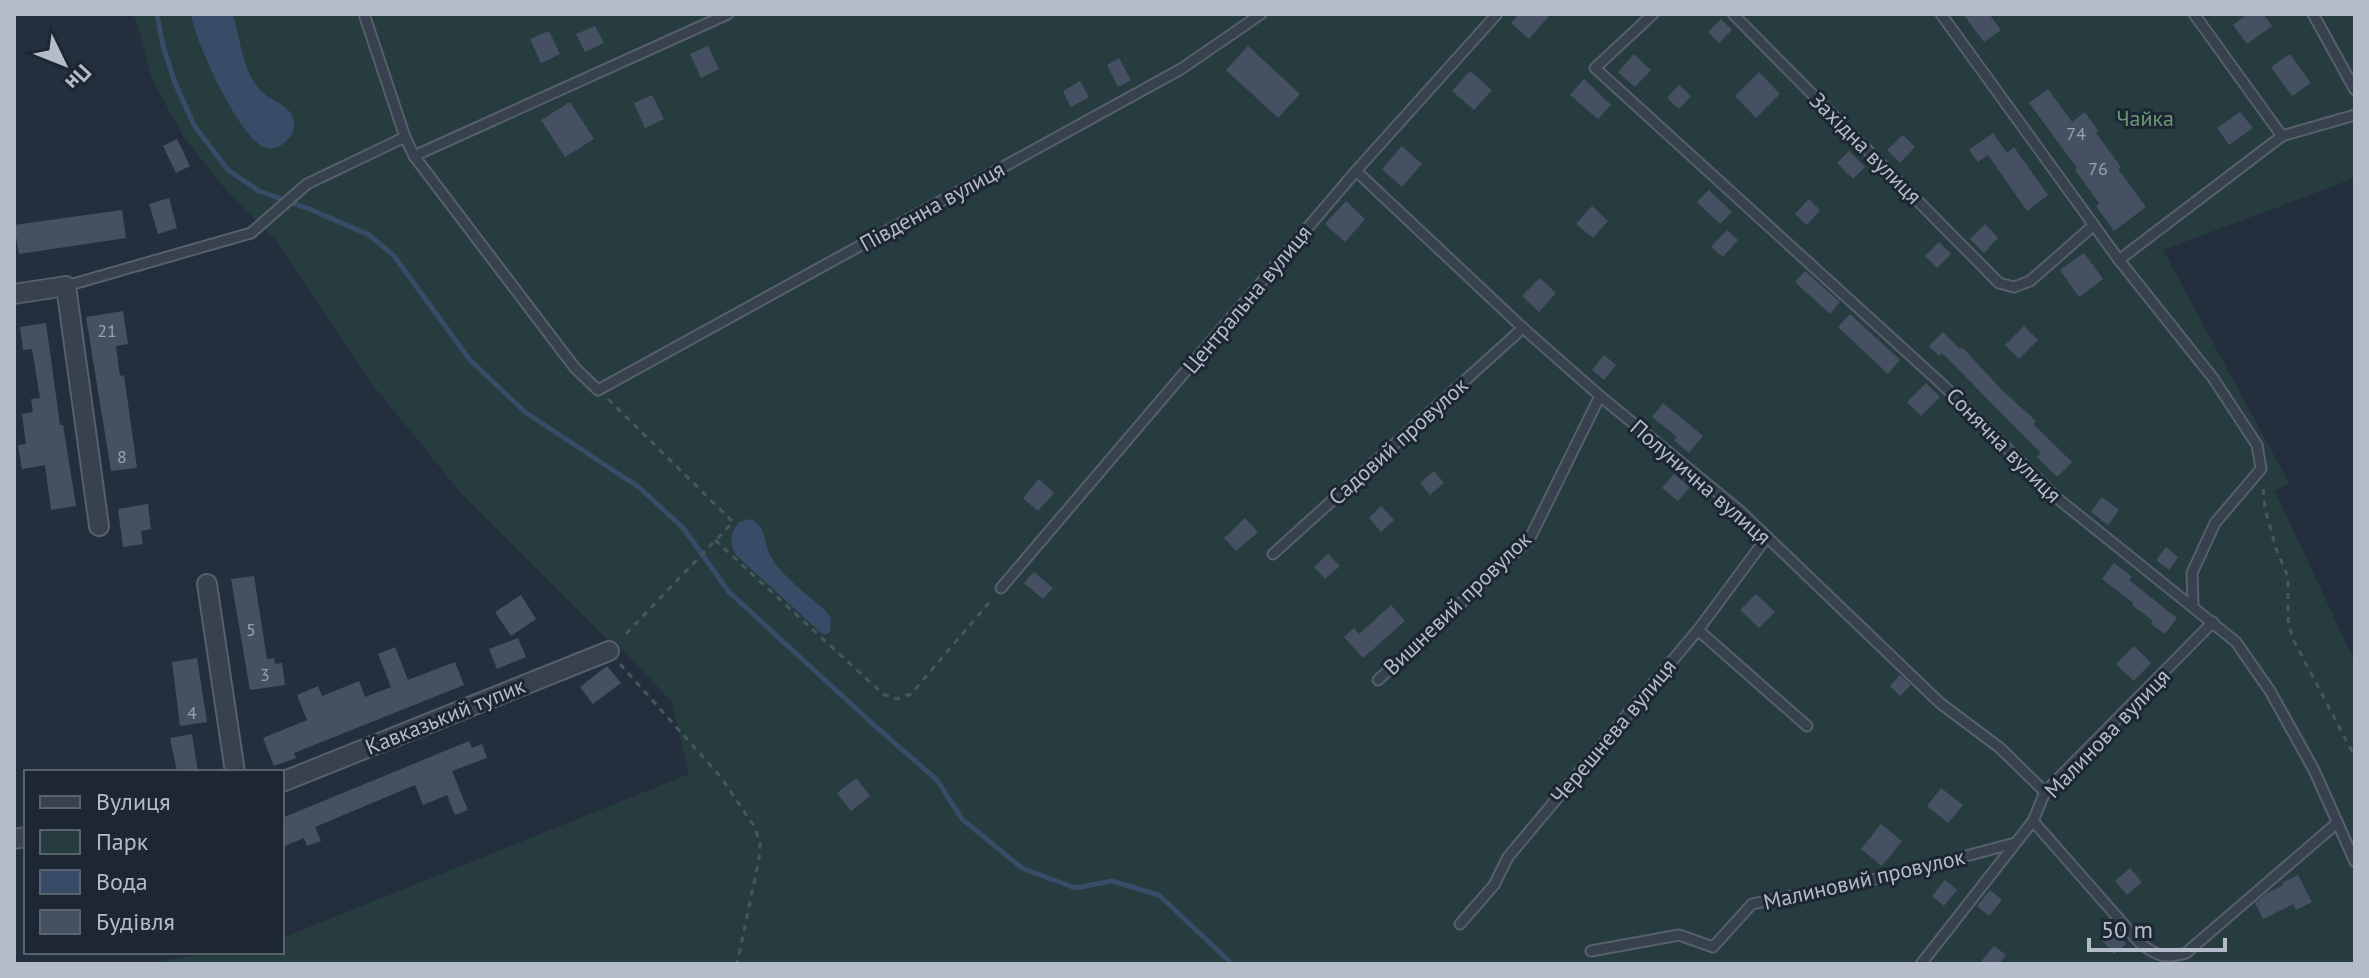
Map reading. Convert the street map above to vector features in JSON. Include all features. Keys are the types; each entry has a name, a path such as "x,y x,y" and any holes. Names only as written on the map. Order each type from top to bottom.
{"street":[{"path":"14,294 66,286 99,526"},
{"path":"207,584 235,770"},
{"name":"Кавказький тупик","path":"284,781 609,651"}],"lane":[{"path":"364,14 414,156 575,368 598,390"},
{"path":"414,156 728,14"},
{"name":"Південна вулиця","path":"598,390 1181,69 1261,14"},
{"name":"Центральна вулиця","path":"1001,588 1356,171 1497,14"},
{"name":"Сонячна вулиця","path":"1653,14 1595,68 1944,386 2057,498 2236,642 2270,691 2314,770 2355,862"},
{"name":"Західна вулиця","path":"1733,14 1999,283 2014,287 2030,281 2094,225"},
{"path":"1941,14 2119,260 2213,378 2257,445 2261,469 2215,523 2192,573 2193,605"},
{"path":"2194,14 2282,136"},
{"path":"2313,14 2355,90"},
{"path":"2119,260 2282,136 2355,115"},
{"path":"66,286 251,233 307,184 405,137"},
{"name":"Полунична вулиця","path":"1356,171 1523,328 1740,511 1940,703 2000,748 2045,792"},
{"name":"Садовий провулок","path":"1273,554 1523,328"},
{"name":"Вишневий провулок","path":"1378,680 1529,540 1600,396"},
{"name":"Черешнева вулиця","path":"1460,924 1494,885 1508,857 1698,630 1767,537"},
{"name":"Малинова вулиця","path":"1921,964 2033,821 2045,792 2213,622"},
{"path":"1698,630 1807,726"},
{"path":"2033,821 2140,943 2153,954 2170,958 2186,953 2337,823"},
{"name":"Малиновий провулок","path":"1591,951 1679,935 1713,947 1752,904 1891,876 2015,843"}],"path":[{"path":"598,390 733,522 609,651 720,776 754,826 760,843 759,859 737,964"},
{"path":"2261,469 2265,509 2288,577 2288,619 2292,637 2355,757"},
{"path":"715,540 883,694 897,699 911,694 1001,588"}],"green space":[{"name":"Чайка","path":"132,14 2355,14 2355,178 2163,250 2289,483 2275,491 2355,662 2355,964 146,964 202,954 284,954 284,937 689,774 671,701 625,652 606,638 461,493 372,384 276,241 227,191 183,136 151,77 137,22"}],"water":[{"path":"191,14 233,14 253,81 263,93 292,115 292,133 280,146 263,147 242,125 209,65"},
{"path":"750,519 763,531 768,551 776,565 827,612 831,619 830,632 825,635 820,632 736,555 731,542 732,534 739,522"}],"building":[{"path":"1519,14 1551,14 1529,39 1511,23"},
{"path":"1963,14 1989,14 2001,30 1984,42"},
{"path":"2248,14 2263,14 2272,26 2247,44 2233,25"},
{"path":"1721,19 1732,30 1719,43 1708,32"},
{"path":"595,26 604,43 585,52 576,34"},
{"path":"549,31 560,54 541,63 530,39"},
{"path":"708,46 719,69 701,78 690,54"},
{"path":"1248,46 1300,94 1278,118 1226,70"},
{"path":"1634,54 1651,70 1635,87 1618,72"},
{"path":"2290,54 2311,83 2292,96 2271,67"},
{"path":"1119,58 1131,80 1118,87 1107,65"},
{"path":"1470,71 1492,90 1474,110 1452,91"},
{"path":"1759,72 1780,94 1756,118 1735,96"},
{"path":"1584,79 1611,105 1598,119 1570,95"},
{"path":"1080,81 1089,97 1071,107 1063,91"},
{"path":"1679,85 1691,96 1679,109 1667,98"},
{"path":"2048,89 2072,122 2085,112 2121,167 2118,169 2146,207 2114,231 2096,206 2099,203 2075,170 2077,168 2029,103"},
{"path":"652,95 664,119 645,128 634,103"},
{"path":"570,102 594,139 565,157 541,120"},
{"path":"2240,112 2253,128 2229,145 2217,128"},
{"path":"1993,133 2007,153 2014,147 2048,195 2027,211 1988,155 1978,162 1969,150"},
{"path":"1903,135 1915,147 1900,163 1887,150"},
{"path":"177,139 190,166 176,173 163,146"},
{"path":"1402,146 1422,164 1402,187 1382,169"},
{"path":"1849,151 1865,167 1853,179 1837,163"},
{"path":"1709,190 1732,212 1720,224 1697,202"},
{"path":"169,198 177,228 158,234 149,204"},
{"path":"1809,199 1820,210 1807,225 1795,214"},
{"path":"1346,201 1365,219 1345,242 1325,224"},
{"path":"1592,206 1608,221 1593,238 1576,224"},
{"path":"122,210 126,238 19,254 14,225"},
{"path":"1985,224 1998,238 1984,253 1970,239"},
{"path":"1727,230 1738,240 1723,257 1711,247"},
{"path":"1939,242 1951,254 1937,268 1925,256"},
{"path":"2084,253 2103,279 2079,297 2060,270"},
{"path":"1805,271 1840,302 1830,314 1795,282"},
{"path":"1540,278 1556,293 1539,312 1522,296"},
{"path":"123,311 128,344 116,346 120,376 124,375 137,468 111,471 86,317"},
{"path":"1850,314 1900,360 1888,374 1838,327"},
{"path":"46,323 60,425 63,425 76,506 51,510 45,465 22,469 18,445 26,444 22,414 33,412 31,399 40,398 32,349 23,350 20,327"},
{"path":"2024,326 2038,340 2019,359 2005,345"},
{"path":"1943,332 2036,421 2033,424 2072,462 2057,477 2037,457 2041,453 1942,353 1939,356 1929,346"},
{"path":"1604,355 1616,365 1604,380 1592,370"},
{"path":"1926,383 1940,397 1921,416 1907,402"},
{"path":"1663,403 1703,436 1689,453 1674,440 1677,437 1652,417"},
{"path":"1434,471 1444,483 1430,495 1420,483"},
{"path":"1674,474 1690,487 1678,501 1662,488"},
{"path":"1039,479 1054,493 1038,511 1023,498"},
{"path":"2102,497 2119,510 2108,525 2091,512"},
{"path":"148,504 151,529 141,531 143,544 123,547 118,509"},
{"path":"1381,506 1394,520 1381,532 1369,518"},
{"path":"1245,518 1258,532 1236,551 1224,538"},
{"path":"2166,547 2178,557 2169,570 2156,560"},
{"path":"1328,554 1340,566 1325,579 1314,567"},
{"path":"2114,563 2132,577 2129,580 2177,618 2165,634 2102,579"},
{"path":"1034,572 1053,588 1043,599 1024,583"},
{"path":"254,576 267,659 274,658 275,664 282,663 285,685 250,690 231,579"},
{"path":"1756,594 1775,612 1759,628 1740,610"},
{"path":"521,595 536,619 511,636 495,612"},
{"path":"1391,605 1405,621 1363,658 1344,637 1354,628 1359,634"},
{"path":"518,638 526,657 497,669 489,649"},
{"path":"2134,646 2151,663 2134,681 2116,664"},
{"path":"395,647 408,680 455,662 464,685 294,753 296,758 274,766 263,738 307,720 297,695 318,686 322,696 359,681 365,697 391,687 378,654"},
{"path":"197,658 207,722 180,726 172,662"},
{"path":"607,666 621,683 593,704 580,687"},
{"path":"1900,675 1911,685 1900,696 1890,686"},
{"path":"192,734 198,770 177,770 170,738"},
{"path":"469,741 472,748 482,744 487,758 452,771 468,810 455,815 447,795 423,805 415,785 315,827 321,841 307,846 304,838 284,846 284,817"},
{"path":"856,778 870,796 851,811 837,793"},
{"path":"1941,788 1963,805 1948,823 1927,806"},
{"path":"1881,824 1902,841 1882,866 1861,849"},
{"path":"2130,868 2142,882 2127,895 2115,881"},
{"path":"2298,875 2312,902 2296,910 2293,904 2263,919 2255,903"},
{"path":"1945,880 1957,890 1944,906 1932,896"},
{"path":"1990,890 2002,900 1989,916 1977,906"},
{"path":"2111,926 2126,944 2114,954 2099,937"},
{"path":"1994,946 2006,955 1999,964 1979,964"}],"waterway":[{"path":"157,14 175,83 194,125 228,170 259,191 369,235 394,256 470,360 525,412 640,488 684,529 729,592 937,780 962,819 1022,868 1075,888 1112,881 1159,895 1232,964"}]}
